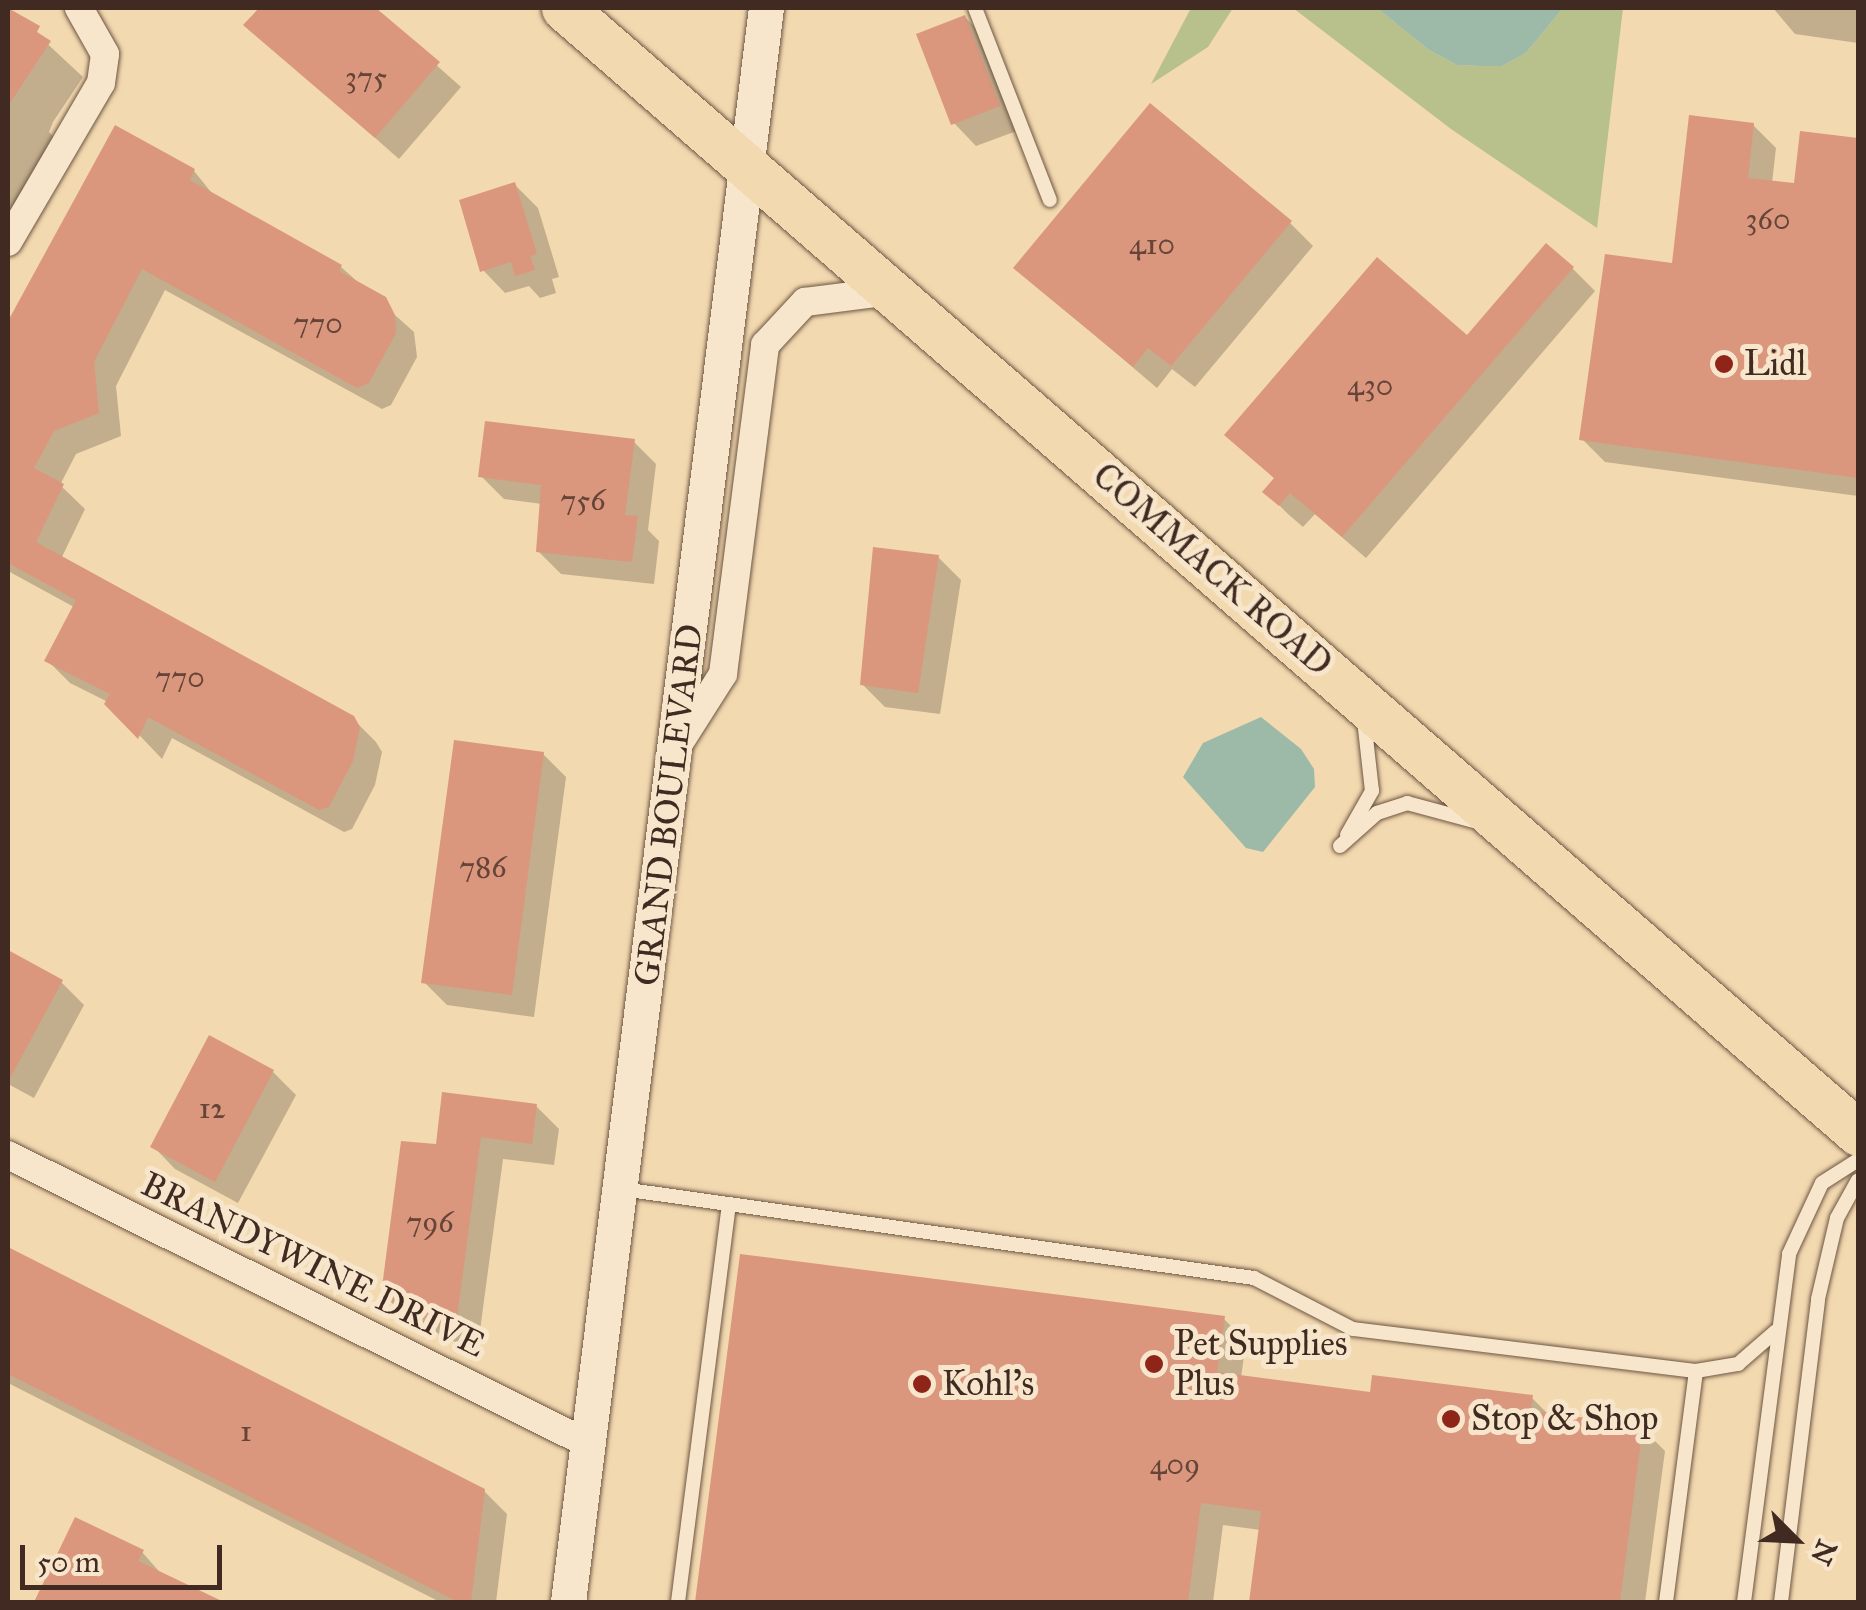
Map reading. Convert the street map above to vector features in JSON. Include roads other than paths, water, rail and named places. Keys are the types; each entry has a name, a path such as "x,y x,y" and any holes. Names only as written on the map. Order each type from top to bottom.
{"main road":[{"name":"COMMACK ROAD","path":"564,8 1858,1134"}],"street":[{"path":"8,242 101,83 105,54 80,8"},
{"name":"GRAND BOULEVARD","path":"568,1602 585,1442 678,745 766,8"},
{"path":"678,745 722,674 765,345 805,302 892,290"},
{"name":"BRANDYWINE DRIVE","path":"8,1154 585,1442"}],"lane":[{"path":"975,8 1050,200"},
{"path":"1360,699 1372,790 1340,846 1378,813 1407,803 1512,832"},
{"path":"1744,1602 1789,1254 1822,1183 1858,1160"},
{"path":"1782,1602 1818,1299 1837,1218 1858,1180"},
{"path":"619,1189 1254,1278 1353,1329 1696,1371 1738,1364 1777,1330"},
{"path":"678,1602 729,1204"},
{"path":"1666,1602 1696,1371"}],"place":[{"name":"Lidl","path":"1724,364"},
{"name":"Pet Supplies Plus","path":"1154,1364"},
{"name":"Kohl's","path":"922,1384"},
{"name":"Stop & Shop","path":"1451,1419"}]}
